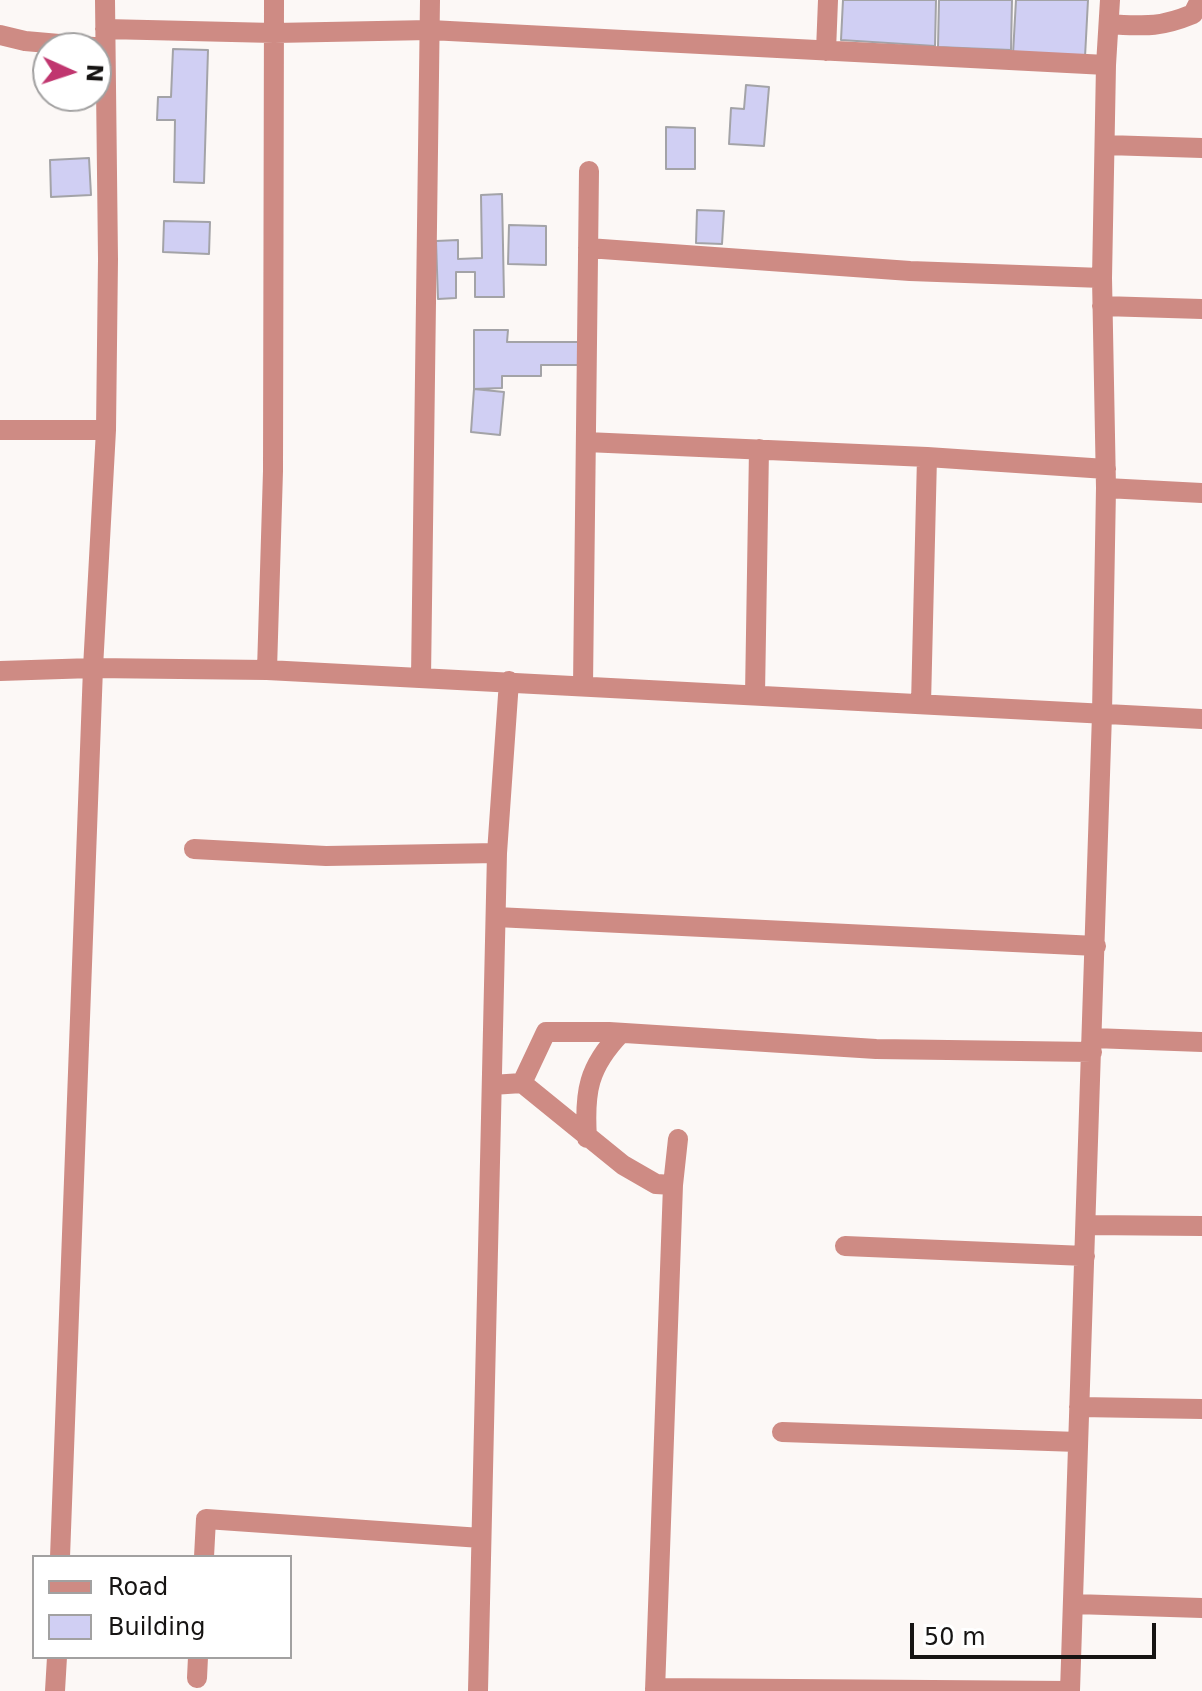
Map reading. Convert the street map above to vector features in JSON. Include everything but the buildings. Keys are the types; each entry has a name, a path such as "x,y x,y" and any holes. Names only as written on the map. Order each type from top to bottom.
{"street":[{"path":"105,0 105,32"},
{"path":"267,670 273,471 274,0"},
{"path":"421,678 430,0"},
{"path":"826,51 828,0"},
{"path":"678,1139 673,1185 655,1689 1070,1691 1102,714 1106,479 1102,278 1110,0"},
{"path":"1109,24 1152,27 1169,24 1193,14 1200,0"},
{"path":"112,38 430,30 1106,65"},
{"path":"0,35 32,41"},
{"path":"60,1555 93,668 106,430 106,112"},
{"path":"1106,145 1202,148"},
{"path":"583,686 589,171"},
{"path":"588,248 910,271 1102,278"},
{"path":"1102,306 1202,309"},
{"path":"0,430 106,430"},
{"path":"586,442 927,457 1202,493"},
{"path":"755,695 759,449"},
{"path":"921,704 927,457"},
{"path":"0,671 93,668 267,670 1202,719"},
{"path":"478,1691 497,853 509,681"},
{"path":"194,849 326,856 497,853"},
{"path":"496,917 1096,946"},
{"path":"522,1083 546,1032 621,1033 876,1049 1202,1042"},
{"path":"587,1138 585,1109 589,1083 601,1054 621,1033"},
{"path":"492,1085 522,1083 623,1165 656,1184 673,1185"},
{"path":"1086,1225 1202,1226"},
{"path":"845,1246 1085,1256"},
{"path":"1079,1407 1202,1409"},
{"path":"782,1432 1078,1442"},
{"path":"204,1555 206,1519 481,1538"},
{"path":"1074,1604 1202,1608"},
{"path":"55,1691 57,1659"},
{"path":"197,1678 198,1659"}]}
